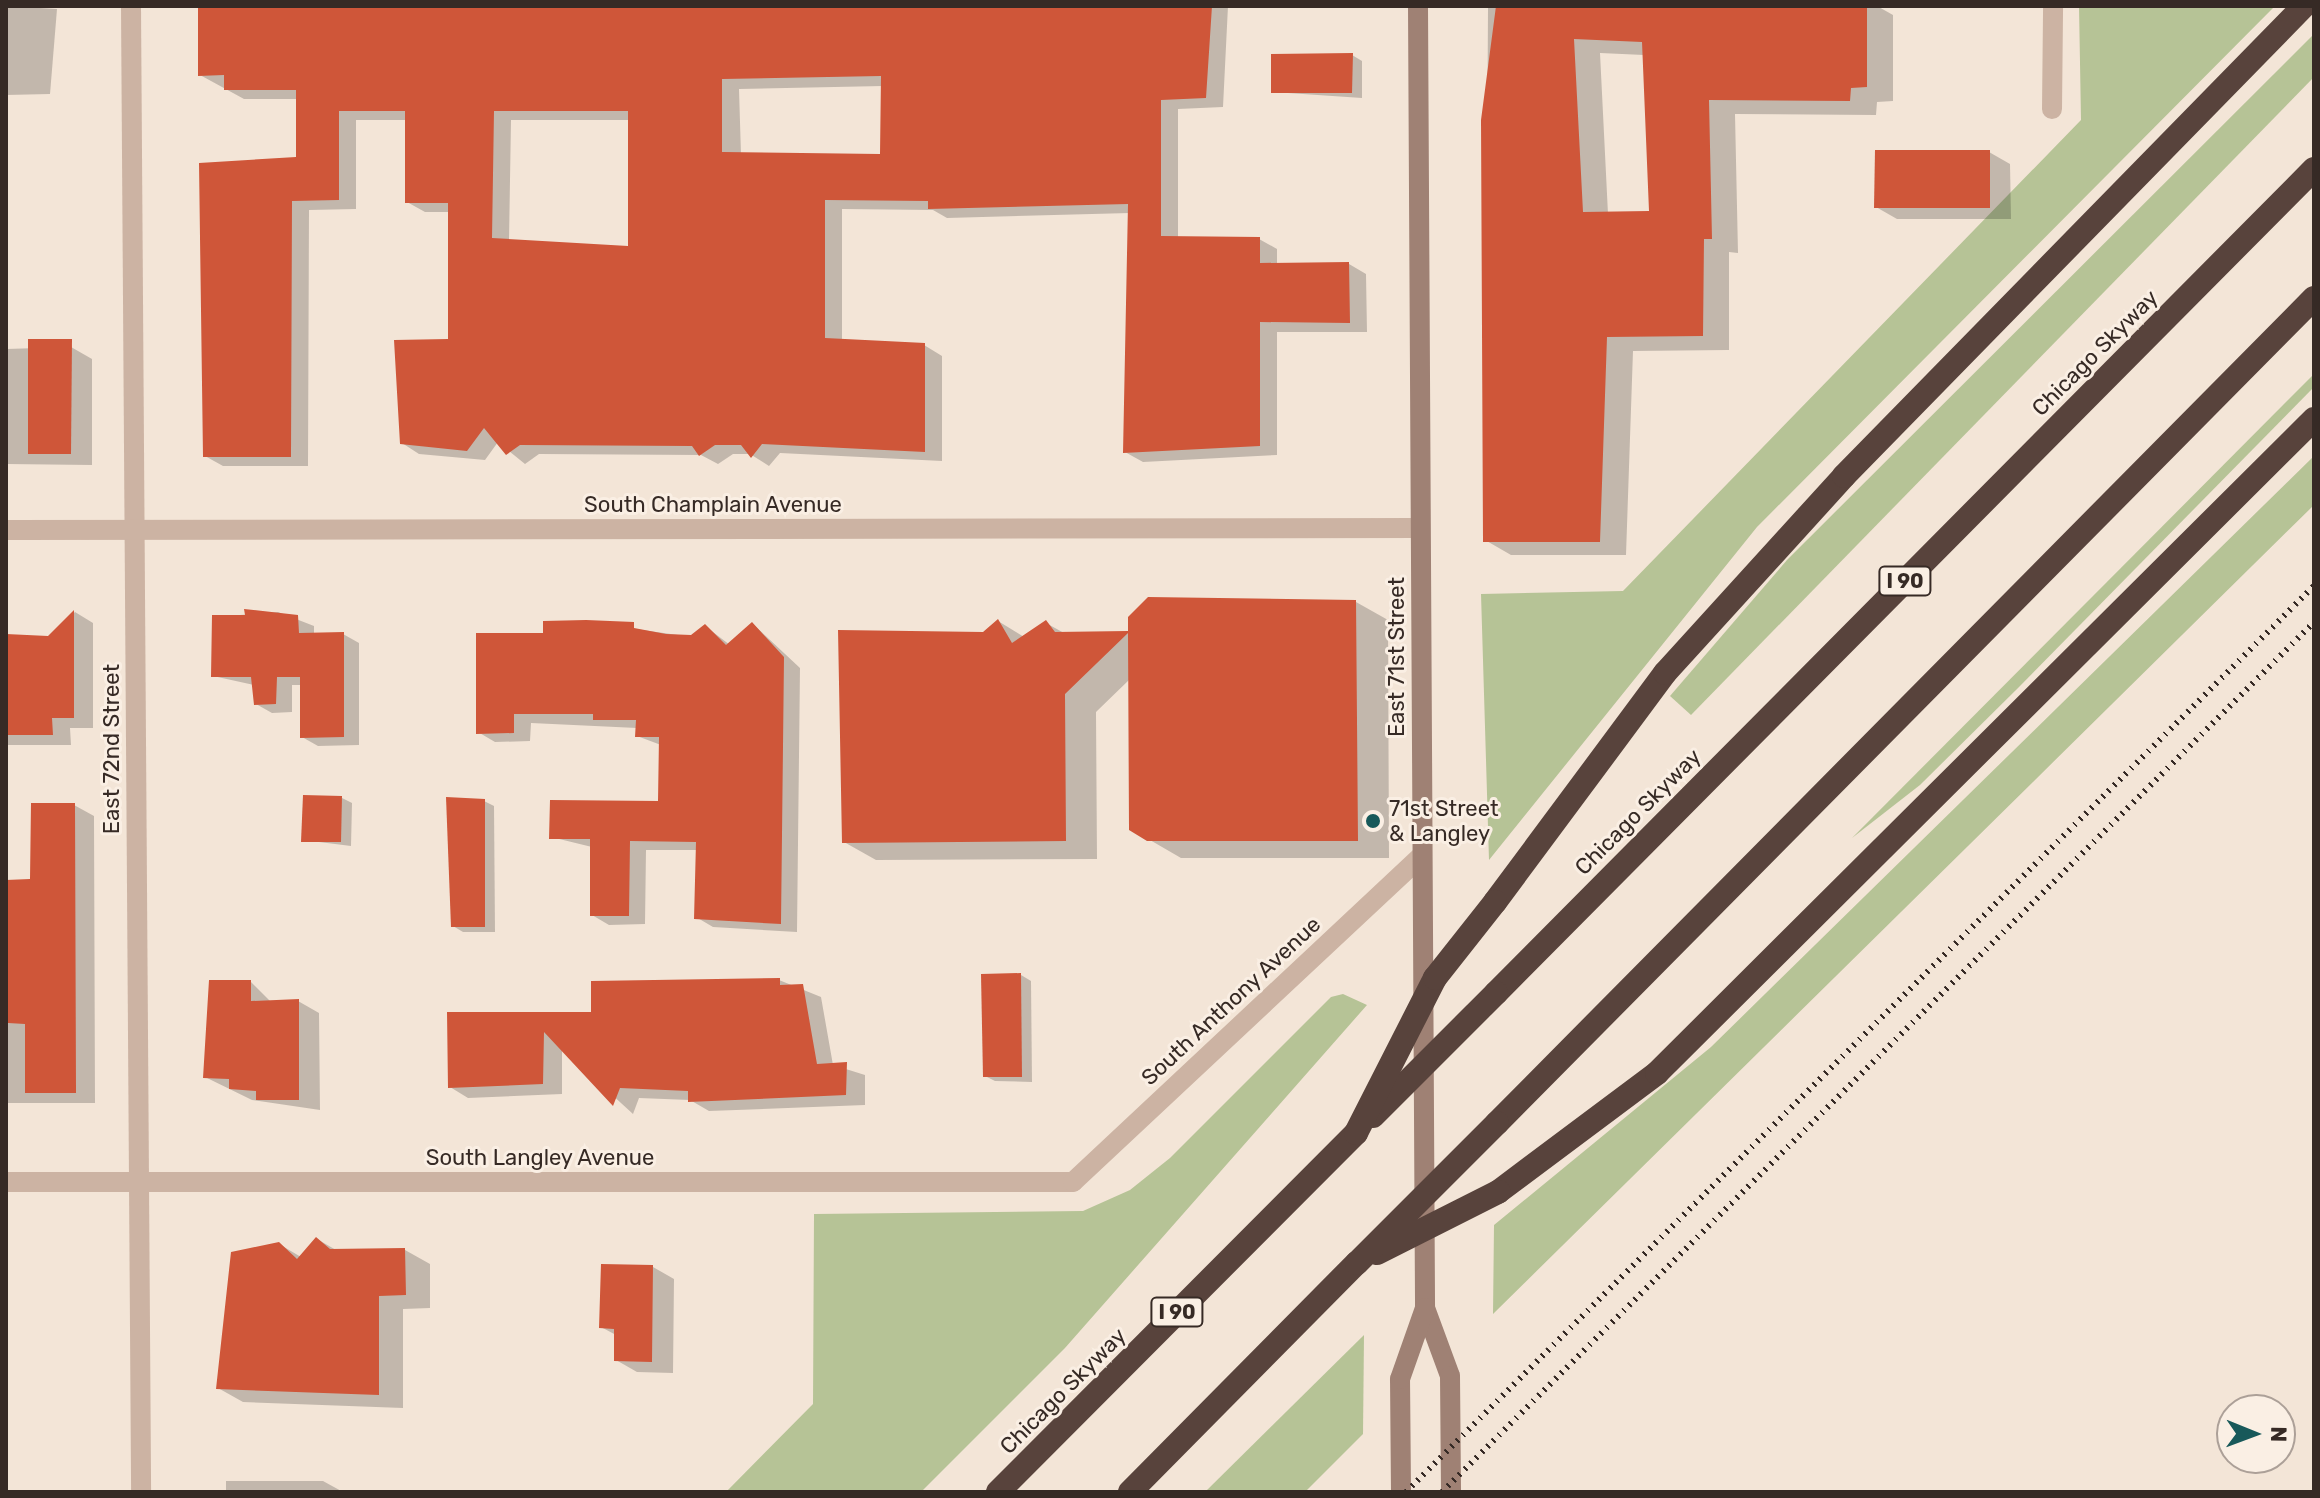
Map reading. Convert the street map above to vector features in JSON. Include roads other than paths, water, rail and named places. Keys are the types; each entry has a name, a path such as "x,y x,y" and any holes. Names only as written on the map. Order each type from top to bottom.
{"highway":[{"path":"1356,1133 1435,978 1665,673 1844,476 2304,6"},
{"name":"Chicago Skyway","path":"998,1492 2314,169"},
{"path":"1130,1492 2314,298"},
{"path":"1357,1263 1498,1192 1657,1073 2314,419"}],"main road":[{"name":"East 71st Street","path":"1401,1492 1400,1379 1425,1308 1418,6"},
{"name":"East 71st Street","path":"1425,1308 1450,1376 1451,1492"}],"street":[{"name":"East 72nd Street","path":"131,6 141,1492"},
{"path":"2052,109 2053,6"},
{"name":"South Champlain Avenue","path":"6,530 1420,528"},
{"name":"South Anthony Avenue","path":"1073,1182 1422,855"},
{"name":"South Langley Avenue","path":"6,1182 1073,1182"}],"railway":[{"path":"1406,1492 2314,586"},
{"path":"1442,1492 2314,622"}],"place":[{"name":"71st Street & Langley","path":"1373,821"}]}
